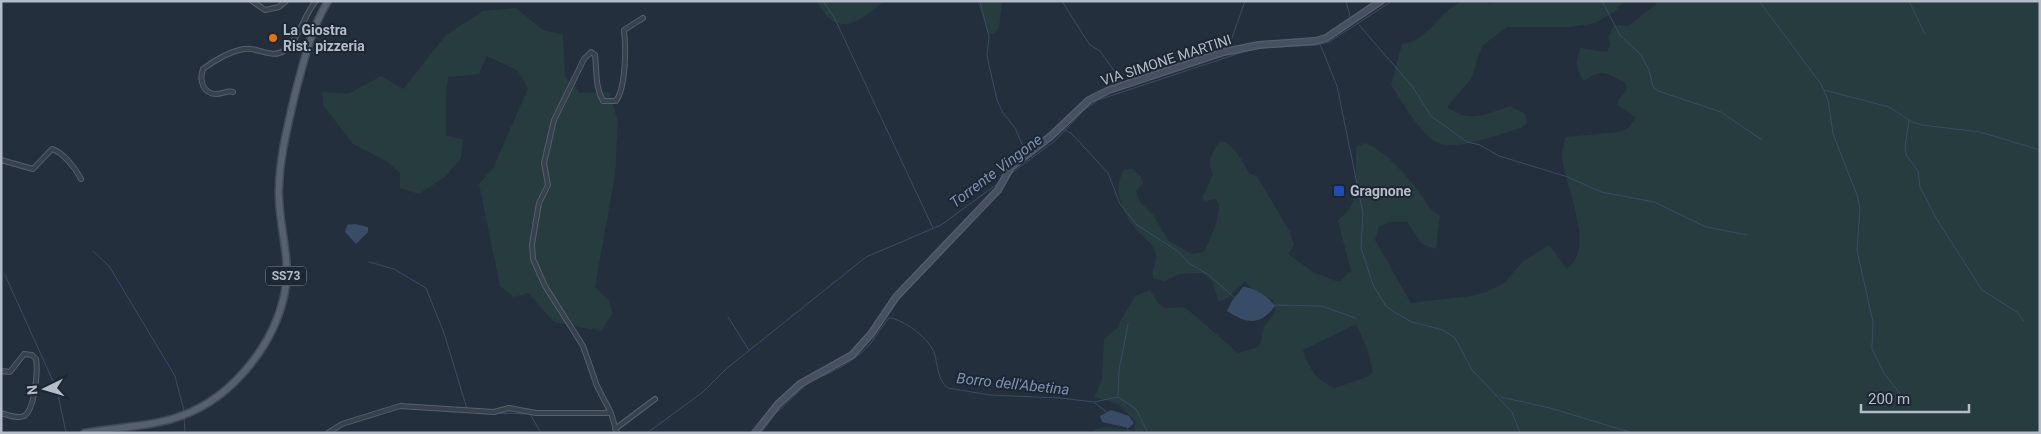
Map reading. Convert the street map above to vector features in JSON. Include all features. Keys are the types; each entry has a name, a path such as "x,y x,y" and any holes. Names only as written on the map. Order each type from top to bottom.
{"main road":[{"name":"SS73","path":"84,433 162,421 182,416 205,404 239,380 268,337 286,286 286,256 278,190 281,159 309,40 328,1"}],"street":[{"path":"252,1 265,10 280,8 286,1"},
{"path":"233,92 215,94 206,90 201,81 203,69 221,58 245,49 269,54 282,52 295,38 316,1"},
{"name":"VIA SIMONE MARTINI","path":"755,433 778,404 800,384 852,355 871,334 896,297 1001,184 1011,167 1051,136 1089,100 1109,90 1227,52 1259,45 1314,41 1332,35 1381,1"},
{"path":"643,18 624,30 626,46 620,90 616,101 603,101 596,88 595,54 591,52 584,58 554,120 544,163 548,185 539,203 532,244 534,259 545,286 583,346 598,386 611,413 616,431 655,399"},
{"path":"1,160 33,168 52,149 56,150 66,159 81,180"},
{"path":"1,371 10,372 24,354 32,355 36,359 37,370 33,397 27,413 24,416 16,417 1,413"},
{"path":"328,433 342,424 400,406 494,412 509,408 536,413 611,413"}],"green space":[{"path":"815,1 884,1 859,20 844,24 830,19"},
{"path":"977,1 1002,1 999,28 994,34 988,33"},
{"path":"1491,1 1488,4 1500,1 1625,1 1614,12 1596,23 1571,27 1507,27 1482,46 1471,79 1447,107 1462,115 1478,116 1510,106 1525,114 1527,123 1521,128 1471,143 1441,144 1434,141 1420,127 1391,85 1402,44 1411,42 1425,33 1445,13 1459,3"},
{"path":"1654,1 2040,1 2040,433 1090,433 1106,427 1133,430 1136,422 1118,404 1094,397 1102,380 1104,339 1116,329 1135,296 1150,290 1159,304 1165,308 1186,308 1238,353 1258,347 1264,327 1276,309 1272,299 1256,293 1245,281 1229,297 1219,302 1212,281 1202,273 1179,274 1165,281 1153,278 1156,258 1155,251 1130,222 1120,200 1119,184 1124,170 1133,169 1140,175 1143,183 1136,191 1140,202 1153,215 1169,241 1192,254 1204,252 1216,223 1219,204 1215,199 1205,201 1202,198 1213,174 1210,165 1212,153 1220,141 1225,143 1238,154 1250,174 1257,176 1290,232 1294,245 1288,254 1313,272 1339,282 1351,271 1338,221 1350,208 1356,195 1356,147 1365,143 1381,152 1396,165 1434,212 1440,216 1436,249 1422,244 1407,222 1389,222 1379,227 1375,240 1411,303 1470,296 1486,292 1504,283 1523,261 1549,245 1567,269 1575,259 1579,246 1579,231 1562,156 1562,148 1566,137 1619,132 1627,129 1636,118 1618,105 1618,101 1627,89 1625,82 1601,73 1591,76 1584,81 1577,65 1580,48 1607,52 1610,45 1609,36 1614,25 1629,26 1656,4","holes":["1356,324 1366,346 1373,372 1367,377 1335,388 1328,385 1314,373 1303,350"]},
{"path":"516,8 543,30 563,35 565,76 580,93 609,92 618,122 615,175 595,287 609,300 613,313 601,331 554,322 528,293 514,297 500,286 479,184 493,168 528,88 518,71 487,56 479,74 448,77 446,136 463,139 461,158 445,177 419,194 400,188 400,173 388,162 353,144 323,105 322,92 348,94 381,76 403,89 446,35 483,11"}],"water":[{"path":"355,224 368,227 368,232 356,244 345,232 347,225"},
{"path":"1243,287 1261,293 1275,306 1264,317 1253,321 1241,319 1227,311"},
{"path":"1111,410 1129,416 1134,423 1129,428 1102,422 1100,416"}],"waterway":[{"path":"823,1 834,17 933,228"},
{"path":"980,1 989,37 987,56 997,100 1003,113 1015,128 1026,153"},
{"path":"1062,1 1090,45 1100,51 1122,82"},
{"path":"1228,49 1245,1"},
{"path":"1346,1 1351,20"},
{"name":"Torrente Vingone","path":"1258,48 1317,45 1329,42 1392,1"},
{"path":"1602,1 1620,35 1641,55 1649,70 1653,87 1658,91 1721,112 1762,140"},
{"path":"1759,1 1821,84 1828,100 1833,134 1857,195 1860,209 1857,250 1873,322 1872,349 1884,373 1910,407"},
{"path":"1909,1 1925,34"},
{"path":"1359,25 1412,86 1431,116 1467,142 1480,145 1499,156 1568,177 1601,192 1654,202 1706,227 1747,235"},
{"path":"1320,44 1337,86 1363,213 1361,248 1373,285 1386,306 1394,312 1412,322 1443,330 1455,338 1472,370 1512,412 1520,433"},
{"name":"Torrente Vingone","path":"1009,175 1056,140 1083,111 1098,100 1249,50"},
{"path":"1824,90 1889,107 1912,122 1922,125 1980,132 2040,150"},
{"path":"1909,120 1905,147 1906,155 1918,171 1920,187 1936,218 1982,290 2017,312 2024,321"},
{"path":"1065,130 1072,134 1108,173 1120,204 1137,225 1179,252 1190,264 1209,275 1236,299"},
{"name":"Torrente Vingone","path":"647,433 703,392 726,369 866,257 941,225 1000,182"},
{"path":"93,251 109,266 175,376 184,411"},
{"path":"369,262 394,269 426,288 444,333 467,409"},
{"path":"5,275 57,390 66,433"},
{"path":"1274,305 1321,306 1356,318"},
{"path":"728,317 749,350"},
{"name":"Borro dell'Abetina","path":"813,380 837,369 858,356 871,343 889,318 892,318 910,327 927,341 934,352 942,381 948,388 990,395 1060,398 1094,402 1118,397 1136,409 1148,433"},
{"path":"1118,396 1119,370 1128,324"},
{"name":"Borro dell'Abetina","path":"761,433 776,413 809,382"},
{"path":"1501,397 1550,408 1633,433"},
{"path":"1095,403 1108,413"},
{"path":"496,413 530,414 541,433"},
{"path":"184,417 185,433"},
{"path":"1127,427 1129,433"}],"place":[{"name":"La Giostra Rist. pizzeria","path":"273,38"},
{"name":"Gragnone","path":"1339,191"}]}
